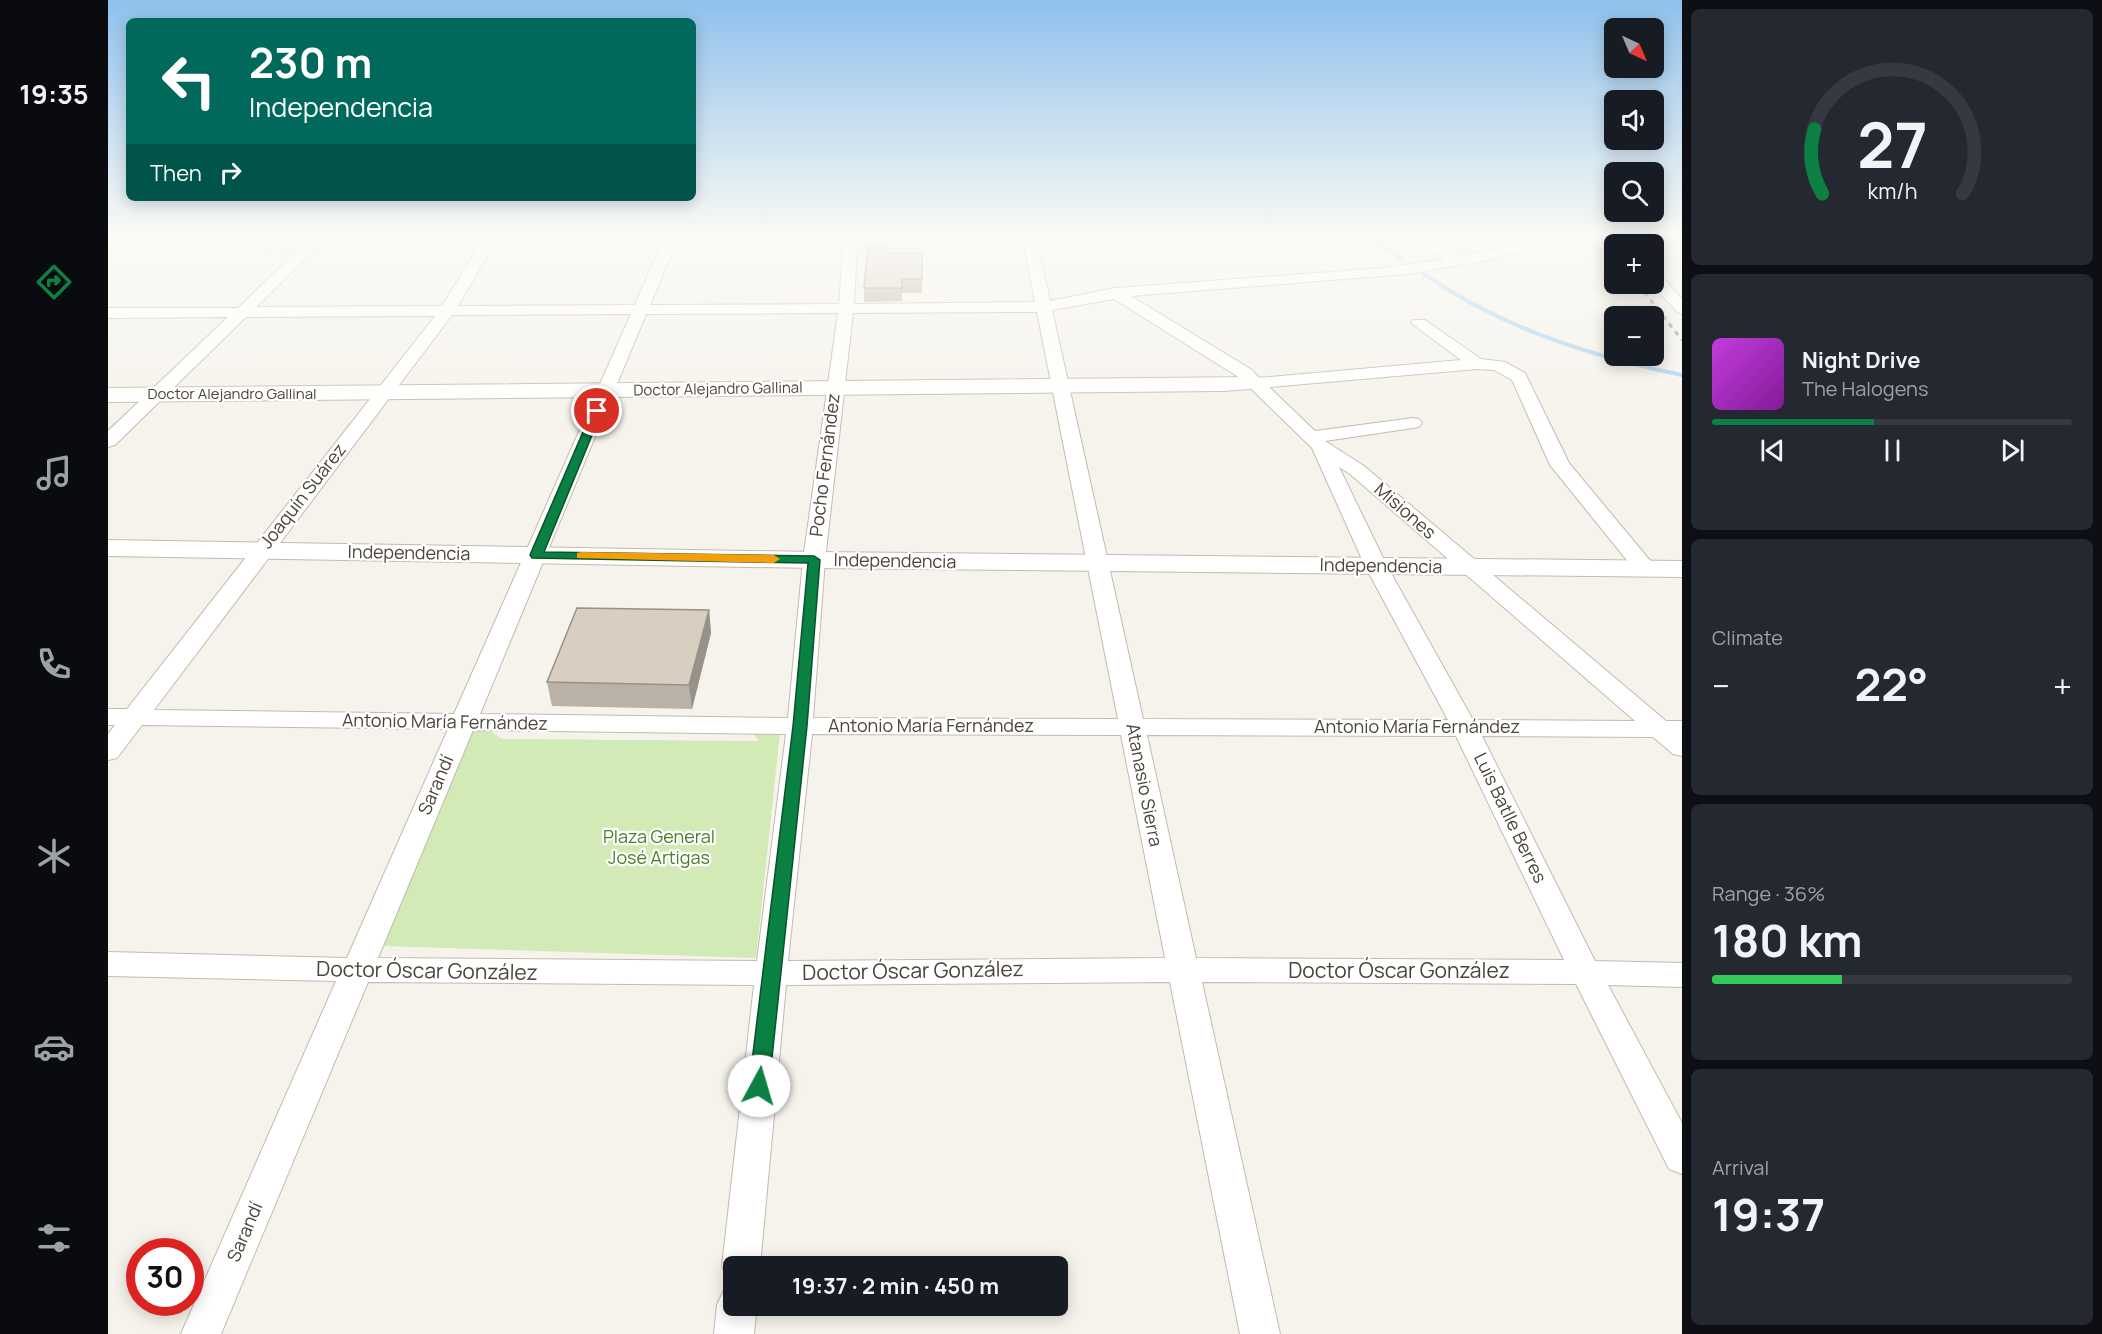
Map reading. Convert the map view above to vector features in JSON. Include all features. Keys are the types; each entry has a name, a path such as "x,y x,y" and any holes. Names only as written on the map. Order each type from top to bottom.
{"street":[{"path":"108,441 259,298"},
{"name":"Joaquín Suárez","path":"108,752 455,298"},
{"name":"Sarandí","path":"201,1334 644,298"},
{"name":"Pocho Fernández","path":"742,1256 771,973 800,726 814,560 847,298"},
{"name":"Atanasio Sierra","path":"1041,298 1181,969 1260,1334"},
{"path":"108,313 1043,307 1088,298"},
{"name":"Misiones","path":"1124,298 1256,382 1316,442 1358,470 1471,568 1672,729 1682,748"},
{"path":"1419,323 1477,364"},
{"path":"1256,382 1493,363 1509,369 1519,377 1560,465 1646,569"},
{"name":"Doctor Alejandro Gallinal","path":"108,395 1222,385 1256,382"},
{"path":"1316,442 1413,423"},
{"name":"Luis Batlle Berres","path":"1316,442 1376,566 1465,728 1585,972 1682,1158"},
{"name":"Independencia","path":"108,548 814,560 1682,569"},
{"name":"Antonio María Fernández","path":"108,717 800,726 1672,729"},
{"name":"Doctor Óscar González","path":"108,964 358,971 771,973 1181,969 1585,972 1682,975"},
{"path":"734,1334 735,1316"}],"green space":[{"name":"Plaza General José Artigas","path":"489,730 502,739 759,741 753,733 780,733 756,958 383,946 471,731"}],"building":[{"path":"577,608 709,610 689,685 547,682"}],"waterway":[{"path":"1463,298 1484,310 1548,338 1614,359 1682,375"}],"railway":[{"path":"1649,298 1682,340"}],"slow traffic":[{"path":"581,556 774,559"}],"route":[{"path":"597,411 536,555 814,560 800,726 759,1086"}]}
